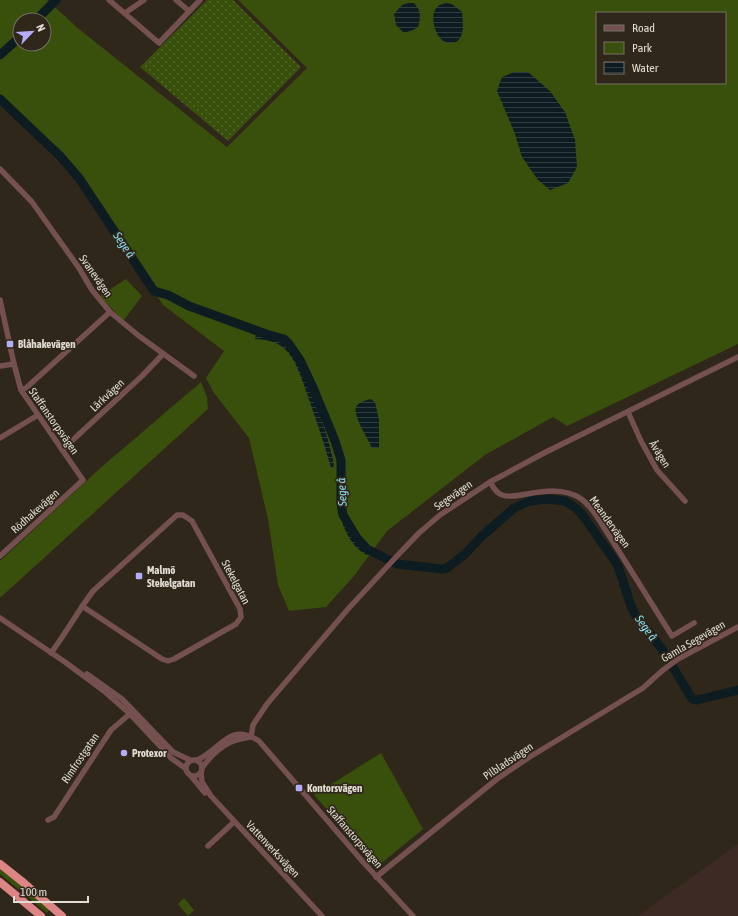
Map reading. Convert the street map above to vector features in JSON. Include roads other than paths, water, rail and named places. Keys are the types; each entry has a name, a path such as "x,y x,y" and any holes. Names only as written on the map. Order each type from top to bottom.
{"highway":[{"path":"0,864 69,916"},
{"path":"0,882 41,916"},
{"path":"24,882 62,916"}],"street":[{"path":"109,0 158,43 200,0"},
{"path":"125,14 144,0"},
{"path":"176,0 189,11"},
{"name":"Svanevägen","path":"0,170 32,202 79,268 92,290 110,312 139,336 194,376"},
{"name":"Staffanstorpsvägen","path":"0,300 21,390 83,480"},
{"path":"21,390 26,388 110,312"},
{"name":"Lärkvägen","path":"62,450 142,376 163,354"},
{"name":"Segevägen","path":"251,737 253,725 267,704 391,562 419,533 440,515 490,482 544,453 738,357"},
{"path":"0,366 14,364"},
{"name":"Åvägen","path":"628,412 641,441 657,470 685,501"},
{"path":"0,438 38,415"},
{"name":"Rödhakevägen","path":"0,555 83,480"},
{"name":"Meandervägen","path":"490,482 498,493 506,496 554,491 571,494 582,499 594,513 638,580 672,636 694,623"},
{"name":"Stekelgatan","path":"51,653 82,606 93,591 177,515 183,515 192,521 240,609 241,617 236,624 168,661 162,659 82,606"},
{"path":"0,618 51,653 66,662 73,664 104,685 173,752 200,763 201,770"},
{"name":"Gamla Segevägen","path":"661,672 678,659 738,627"},
{"name":"Pilbladsvägen","path":"376,877 497,779 528,758 643,688 661,672"},
{"path":"132,712 171,758 185,768 187,773 191,776 195,776 208,760 229,743 251,737"},
{"name":"Rimfrostgatan","path":"48,820 54,817 111,730 132,712"},
{"path":"185,768 186,765 193,760 205,756 231,736 241,734 251,737"},
{"name":"Staffanstorpsvägen","path":"251,737 263,745 376,877 413,916"},
{"name":"Vattenverksvägen","path":"201,770 202,782 211,796 322,916"},
{"name":"Vattenverksvägen","path":"191,776 204,792 211,796"},
{"path":"208,846 234,822"}],"water":[{"path":"414,3 419,11 420,20 418,27 404,33 396,25 394,14 402,5"},
{"path":"446,3 452,4 462,12 463,21 462,32 459,40 450,43 442,40 436,32 433,19 437,7"},
{"path":"514,72 528,72 550,91 565,112 575,140 577,167 568,183 550,190 538,180 522,157 515,134 497,91 502,77"},
{"path":"256,334 283,341 290,349 306,380 322,421 334,467 331,468 298,368 292,357 278,344 266,340 255,339"},
{"path":"370,399 375,402 379,420 379,448 372,448 356,415 357,405"},
{"path":"337,499 340,499 343,515 348,529 362,548 369,553 367,555 354,545 346,531 340,515"}],"waterway":[{"name":"Sege å","path":"44,12 56,0"},
{"name":"Sege å","path":"0,55 12,44"},
{"name":"Sege å","path":"0,99 60,156 79,178 154,291 168,295 189,306 284,339 289,344 300,360 335,441 341,460 341,504 343,515 357,538 367,549 397,564 442,569 447,568 465,554 481,537 514,508 530,501 547,499 565,501 577,509 584,517 618,566 631,606 636,616 662,649 692,699 697,700 738,690"}],"place":[{"name":"Blåhakevägen","path":"10,344"},
{"name":"Malmö Stekelgatan","path":"139,576"},
{"name":"Protexor","path":"124,753"},
{"name":"Kontorsvägen","path":"299,788"}]}
